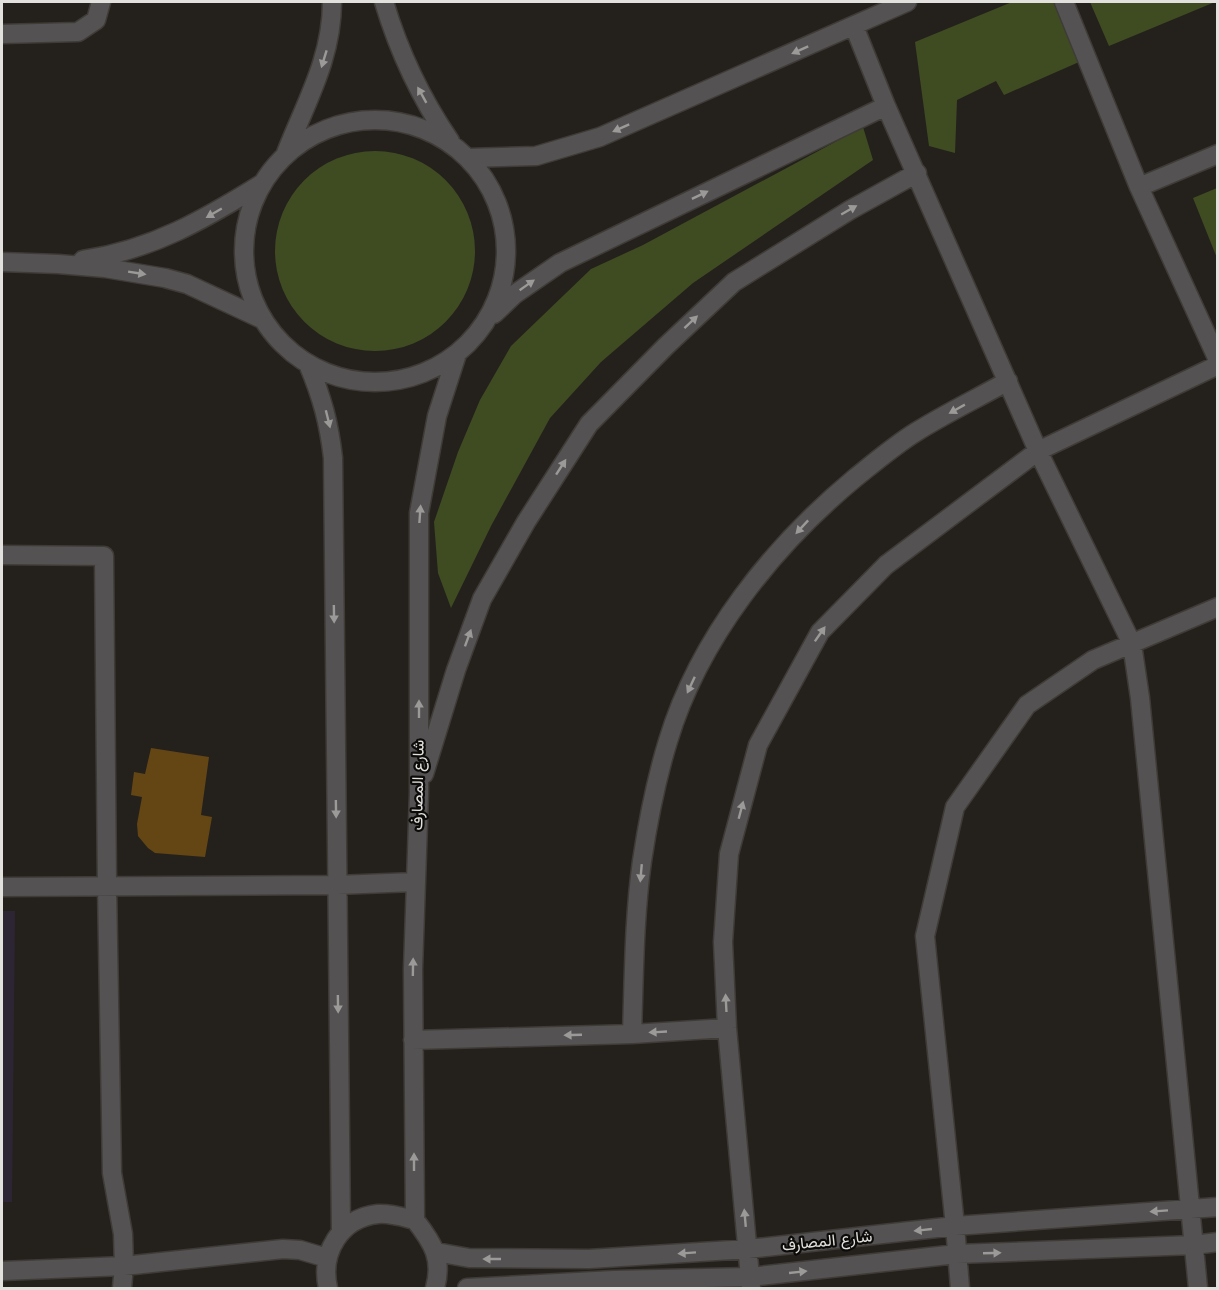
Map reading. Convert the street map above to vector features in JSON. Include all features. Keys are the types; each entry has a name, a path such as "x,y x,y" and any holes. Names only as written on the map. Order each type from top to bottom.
{"street":[{"path":"2,34 78,32 96,20 101,2"},
{"path":"286,154 317,81 328,45 332,2"},
{"path":"384,2 402,55 416,86 453,145"},
{"path":"468,158 536,156 600,137 907,2"},
{"path":"1064,2 1140,186 1218,360"},
{"path":"854,26 886,106 1038,451 1132,644 1140,698 1198,1288"},
{"path":"484,324 515,294 560,263 886,106"},
{"path":"368,120 398,121 417,126 453,145 481,173 492,190 504,228 505,268 494,307 484,324 457,354 423,374 404,380 364,382 345,380 308,364 282,344 262,319 249,290 244,250 246,227 250,211 263,182 286,154 319,132 338,125 368,120"},
{"path":"1140,186 1218,154"},
{"path":"418,793 456,670 482,599 526,522 589,424 666,346 734,282 850,210 917,173"},
{"path":"58,264 105,257 184,230 263,182"},
{"path":"2,262 105,268 165,278 187,284 262,319"},
{"name":"شارع المصارف","path":"415,1220 413,1040 420,513 437,416 457,354"},
{"path":"308,364 321,394 330,426 333,458 341,1231"},
{"path":"751,1283 727,1028 723,942 729,854 758,745 820,632 886,565 1038,451 1218,365"},
{"path":"632,1034 636,927 642,862 655,794 668,740 712,643 745,592 820,507 916,432 1008,381"},
{"path":"2,555 104,556 112,1173 123,1234 122,1288"},
{"path":"960,1288 925,936 955,807 1027,705 1093,660 1218,607"},
{"path":"2,887 337,885 415,882"},
{"path":"413,1040 632,1034 727,1028"},
{"name":"شارع المصارف","path":"436,1252 469,1258 589,1259 748,1249 955,1226 1218,1207"},
{"path":"328,1288 327,1258 341,1231 366,1216 380,1214 415,1220 436,1252 439,1274 435,1288"},
{"path":"467,1288 751,1283 957,1254 1194,1245 1218,1242"},
{"path":"2,1271 124,1266 283,1249 300,1250 327,1258"}],"shaded area":[{"path":"2,911 15,911 12,1202 2,1202"}],"green space":[{"path":"1012,2 1055,2 1079,62 1004,95 996,81 957,100 955,153 929,146 915,42"},
{"path":"1090,2 1215,2 1109,46"},
{"path":"863,127 873,160 693,283 601,362 550,418 491,526 451,608 438,573 434,522 458,452 480,400 511,346 591,269 643,245"},
{"path":"375,151 394,153 413,159 446,180 467,213 473,232 475,251 473,270 467,289 446,322 413,343 394,349 375,351 356,349 337,343 304,322 283,289 277,270 275,251 277,232 283,213 304,180 337,159 356,153"},
{"path":"1217,188 1217,258 1193,198"}],"building":[{"path":"151,748 209,757 201,815 212,817 205,857 155,853 138,836 137,824 142,797 131,795 134,772 145,774"}]}
